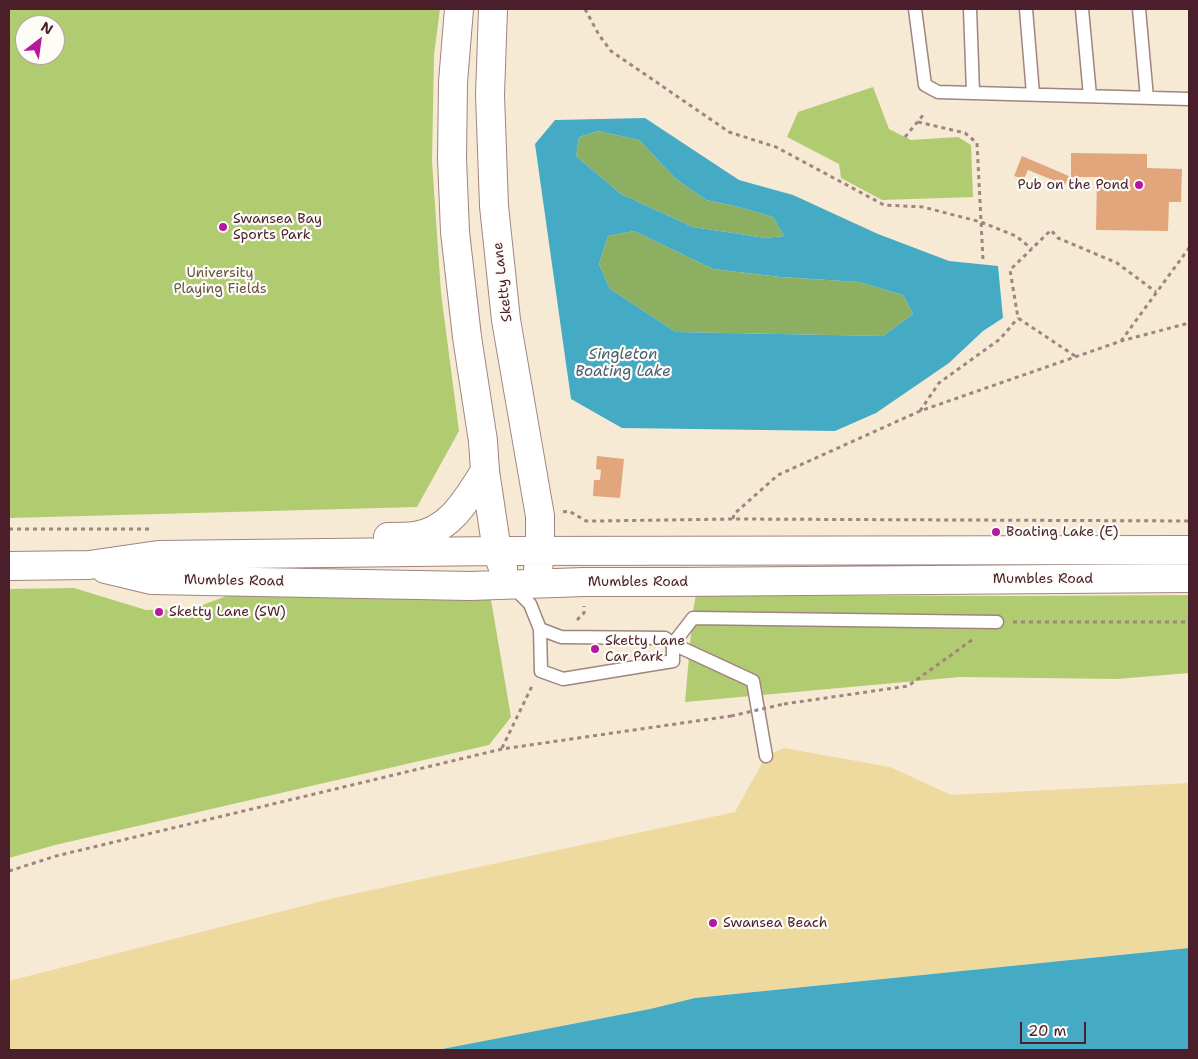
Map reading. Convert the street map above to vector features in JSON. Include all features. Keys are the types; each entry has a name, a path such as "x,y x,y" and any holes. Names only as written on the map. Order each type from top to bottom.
{"main road":[{"path":"459,9 452,82 452,159 455,232 467,337 497,551 510,584"},
{"name":"Sketty Lane","path":"493,9 490,95 494,206 506,320 540,516 540,552 534,594"},
{"path":"89,565 158,539 416,536 448,522 485,472"},
{"path":"540,516 583,552"},
{"name":"Mumbles Road","path":"9,566 89,565 158,555 497,551 1189,550"},
{"name":"Mumbles Road","path":"89,565 152,580 470,586 510,584 534,594 584,582 1189,578"}],"lane":[{"path":"915,9 925,85 938,92 1189,99"},
{"path":"970,9 973,92"},
{"path":"1026,9 1033,94"},
{"path":"1082,9 1090,96"},
{"path":"1139,9 1147,98"},
{"path":"534,594 540,629 541,671 564,679 673,661 673,644 693,618 997,622"},
{"path":"540,629 561,637 665,638 673,644 753,681 766,756"}],"path":[{"path":"585,9 599,35 611,51 729,132 776,147 884,205 923,207 981,222 1016,236 1032,249"},
{"path":"905,137 924,114"},
{"path":"918,122 965,133 978,143 983,260"},
{"path":"1076,357 1018,318 1010,270 1051,230 1058,238 1117,263 1156,292"},
{"path":"1121,341 1189,248"},
{"path":"920,410 939,383 1000,338 1018,318"},
{"path":"733,519 734,514 778,475 920,410 1121,341 1189,323"},
{"path":"540,516 569,511 586,521 733,519 1189,521"},
{"path":"9,871 56,856 502,749 732,716 784,704 908,686 997,622 1189,622"}],"green space":[{"name":"University Playing Fields","path":"9,9 440,9 434,55 432,161 441,293 459,431 417,507 9,518"},
{"path":"873,87 889,129 911,140 958,137 971,145 973,197 882,200 841,178 839,164 787,137 798,112"},
{"path":"598,131 639,140 676,179 706,200 773,217 784,236 766,238 693,227 621,194 576,156 579,137"},
{"path":"634,231 713,269 780,277 859,282 903,295 913,314 883,336 676,332 610,289 599,264 608,236"},
{"path":"74,588 146,610 192,609 229,595 491,600 511,717 489,745 55,845 9,858 9,589"},
{"path":"696,595 1189,595 1189,673 1117,679 960,677 685,702"}],"sand":[{"name":"Swansea Beach","path":"784,748 890,767 951,795 1189,783 1189,948 695,998 650,1009 437,1050 9,1050 9,981 334,898 735,812 766,756"}],"water":[{"name":"Singleton Boating Lake","path":"645,118 739,180 793,195 878,234 949,261 998,266 1003,318 983,331 949,363 876,413 835,431 622,428 571,399 535,144 555,120","holes":["598,131 639,140 676,179 706,200 773,217 784,236 766,238 693,227 621,194 576,156 579,137","634,231 713,269 780,277 859,282 903,295 913,314 883,336 676,332 610,289 599,264 608,236"]},
{"path":"1189,948 1189,1050 437,1050 650,1009 695,998"}],"building":[{"name":"Pub on the Pond","path":"1071,153 1147,154 1147,168 1182,169 1181,202 1169,202 1168,231 1096,230 1097,177 1071,177"},
{"path":"1022,156 1069,176 1065,185 1028,170 1024,179 1014,176"},
{"path":"597,456 624,459 620,498 593,496 594,480 600,480 601,470 596,469"}],"place":[{"name":"Pub on the Pond","path":"1139,185"},
{"name":"Swansea Bay Sports Park","path":"223,227"},
{"name":"Boating Lake (E)","path":"996,532"},
{"name":"Sketty Lane (SW)","path":"159,612"},
{"name":"Sketty Lane Car Park","path":"595,649"},
{"name":"Swansea Beach","path":"713,923"}]}
